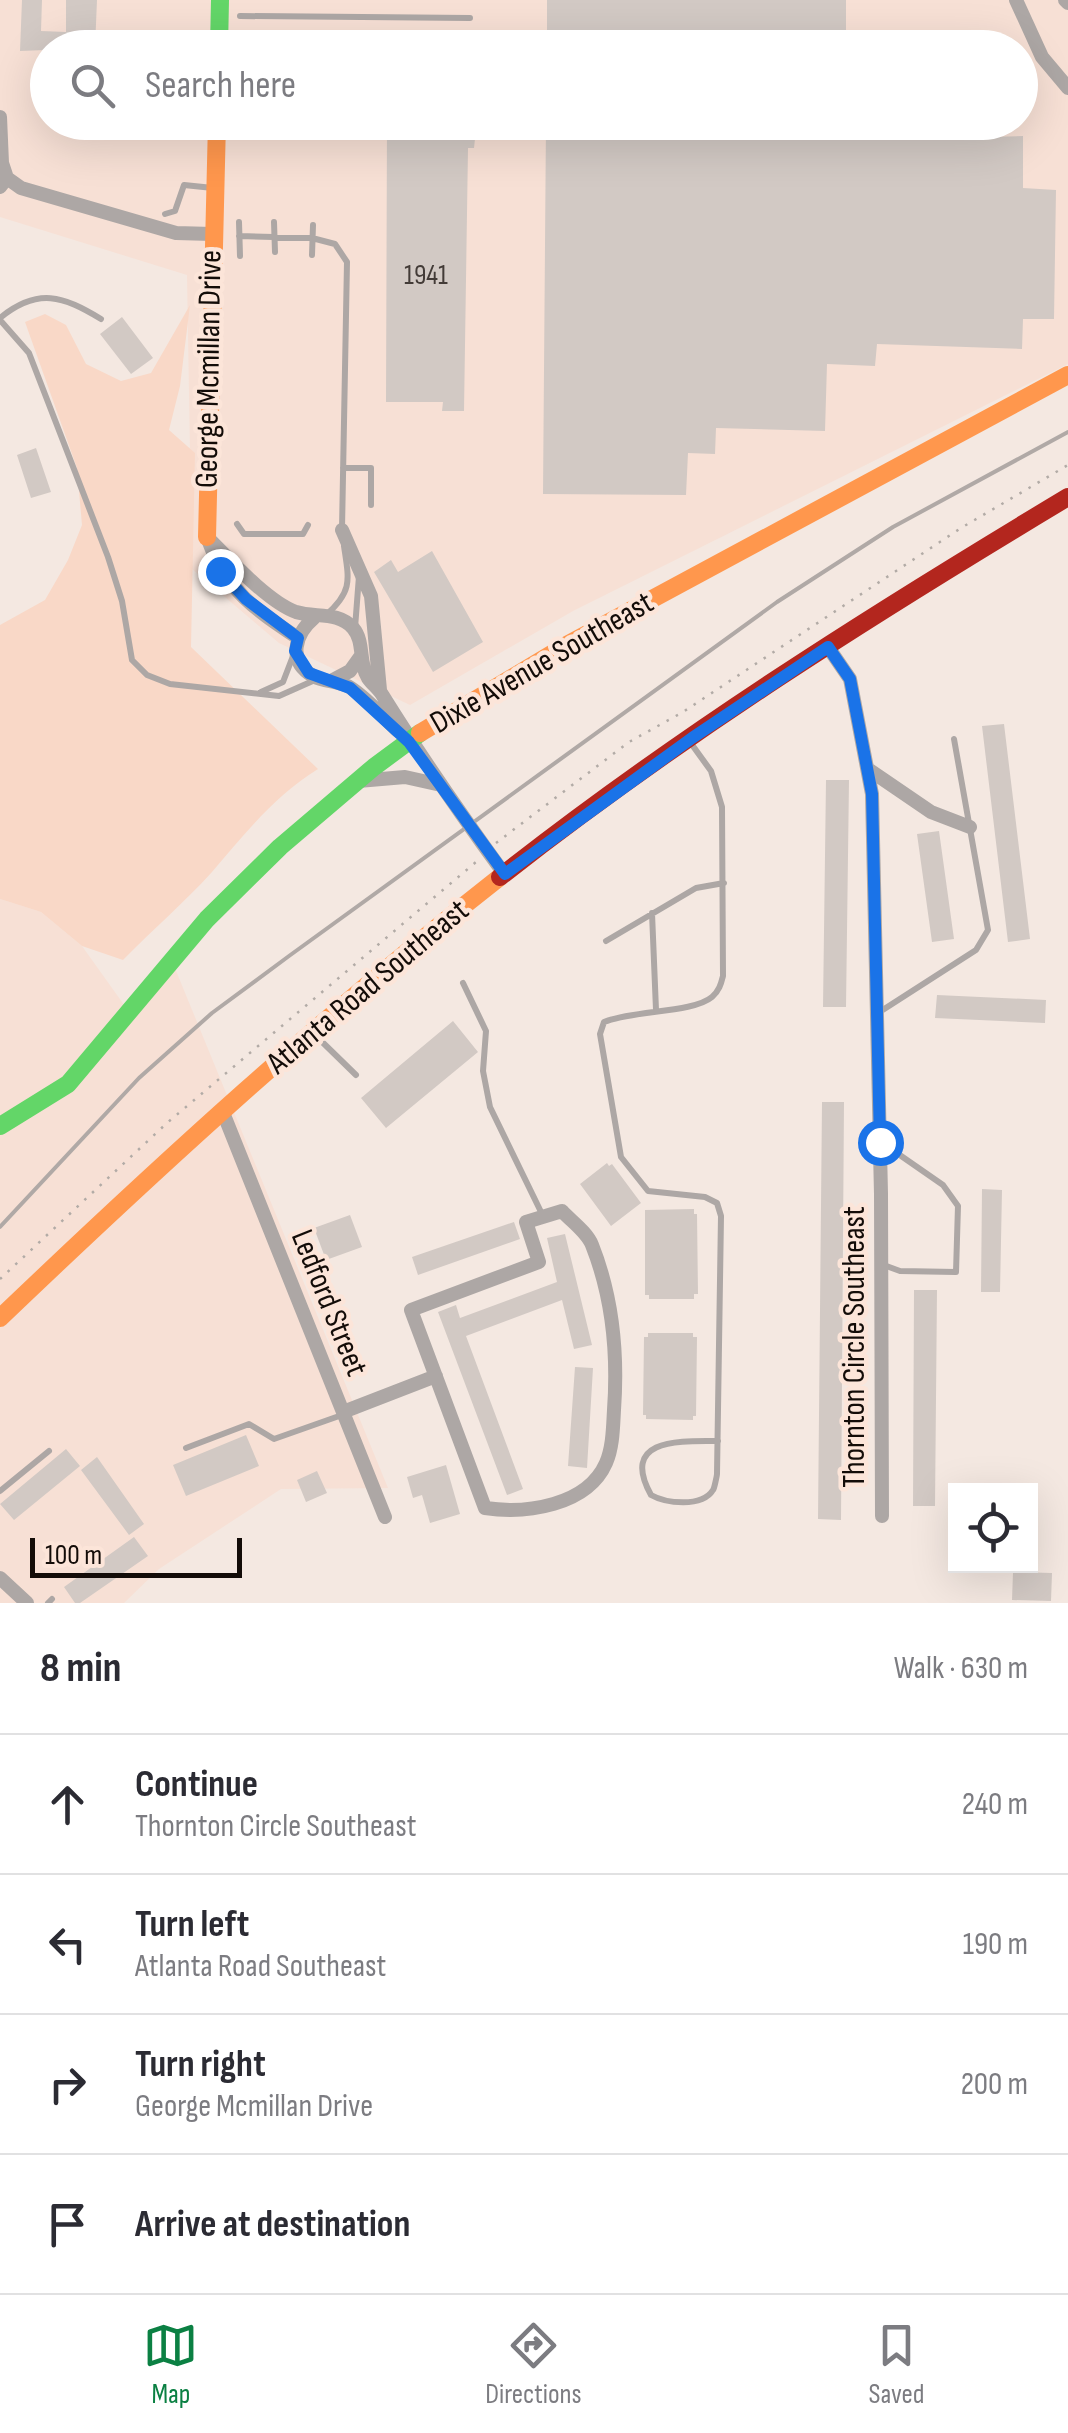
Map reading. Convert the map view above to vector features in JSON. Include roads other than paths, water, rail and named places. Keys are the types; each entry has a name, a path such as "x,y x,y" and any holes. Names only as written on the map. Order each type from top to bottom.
{"street":[{"path":"219,30 220,0"},
{"path":"1016,0 1029,30"},
{"path":"1038,49 1068,88"},
{"name":"George Mcmillan Drive","path":"0,117 3,182 21,188 51,189 176,233 212,234 207,538 220,571 231,586 296,645 300,663 325,680 350,688 409,742"},
{"path":"212,234 215,140"},
{"name":"Dixie Avenue Southeast","path":"0,1126 68,1084 207,919 280,847 409,742 566,646 1068,376"},
{"name":"Atlanta Road Southeast","path":"0,1318 311,1031 505,874 689,741 828,647 1068,496"},
{"name":"George Mcmillan Drive","path":"342,530 371,596 380,691"},
{"path":"207,538 286,608 319,617 342,618 354,629"},
{"path":"296,645 302,628 319,617"},
{"name":"George Mcmillan Drive","path":"354,629 361,642 360,657 368,678 380,691 409,742 505,874"},
{"name":"Thornton Circle Southeast","path":"828,647 850,679 872,794 880,1142 882,1516"},
{"path":"325,680 350,671 360,657"},
{"path":"868,769 932,812 970,827"},
{"path":"358,781 405,777 440,785"},
{"name":"Ledford Street","path":"222,1110 385,1517"},
{"path":"562,1211 590,1241 614,1325 617,1366 612,1439 606,1462 596,1478 560,1502 528,1510 486,1508 411,1310 539,1262 526,1222 543,1216 562,1211"},
{"path":"343,1413 436,1376"},
{"path":"0,1578 27,1603"}],"lane":[{"path":"240,16 470,18"},
{"path":"165,214 175,211 184,185 214,188"},
{"path":"239,222 240,256"},
{"path":"274,222 276,252"},
{"path":"312,225 312,255"},
{"path":"239,236 312,238 335,244 347,262 342,530 347,590 341,601 319,617"},
{"path":"101,319 71,301 54,298 14,306 0,319 28,352 108,557 122,601 132,660 147,675 170,684 278,696 325,680"},
{"path":"343,468 370,468 370,505"},
{"path":"238,524 244,534 272,535 303,534 308,524"},
{"path":"354,629 360,570"},
{"path":"170,684 265,692 284,682 296,645"},
{"path":"877,1014 976,950 988,930 954,739"},
{"path":"689,741 711,771 722,808 723,976 710,999 623,1014 604,1022 600,1034 621,1157 648,1191 705,1196 717,1202 721,1216 718,1441 714,1490 693,1502 660,1500 651,1495 643,1469 646,1454 656,1445 669,1441 718,1441"},
{"path":"606,942 696,888 724,883"},
{"path":"652,912 656,1010"},
{"path":"463,984 486,1031 483,1071 490,1107 543,1216"},
{"path":"311,1031 356,1075"},
{"path":"880,1142 943,1185 958,1206 956,1272 900,1271 881,1264"},
{"path":"186,1448 249,1424 274,1439 343,1413"},
{"path":"0,1491 49,1451"}],"railway":[{"path":"0,1227 139,1078 212,1013 777,602 893,527 1068,432"}]}
